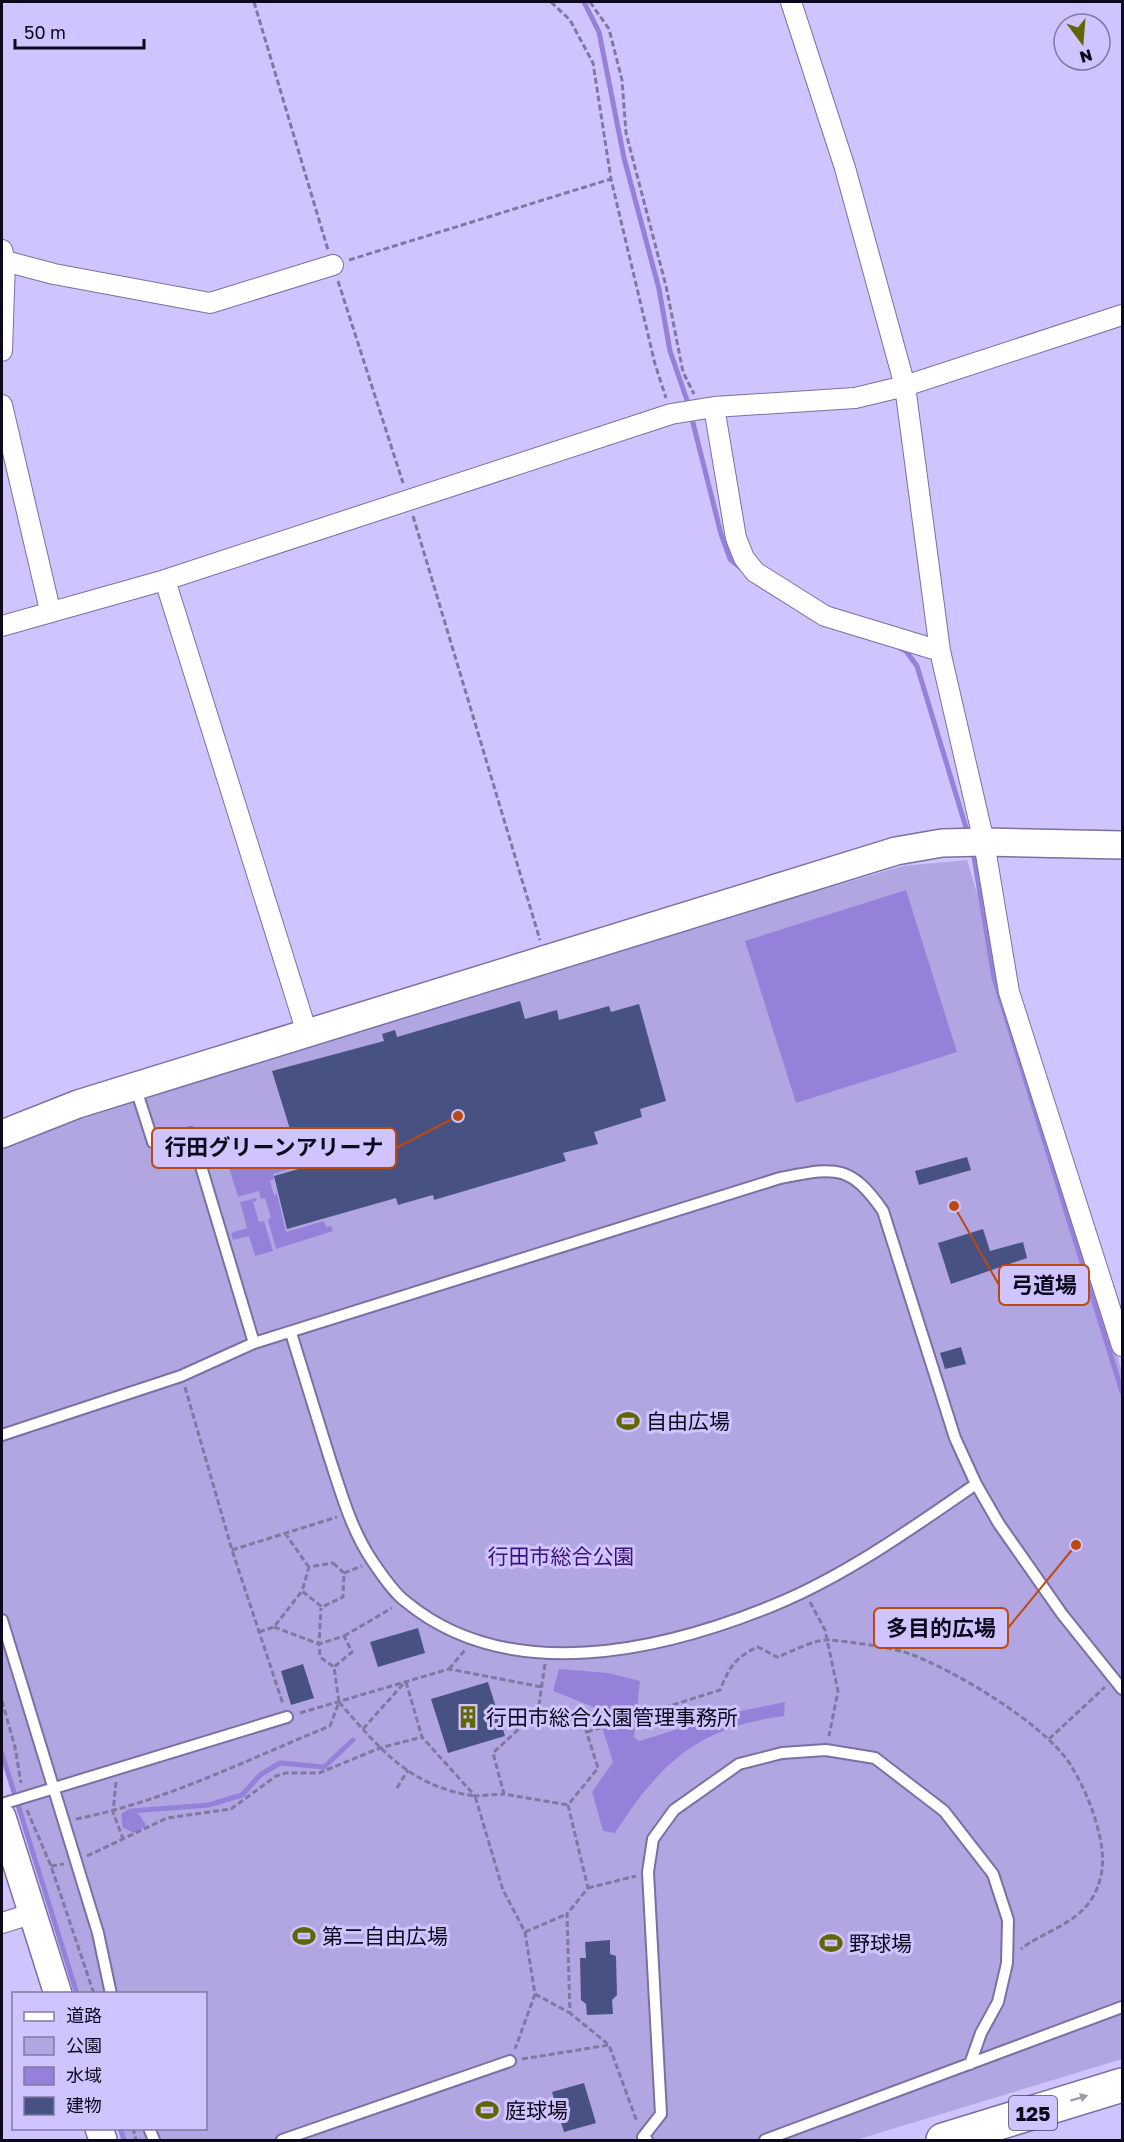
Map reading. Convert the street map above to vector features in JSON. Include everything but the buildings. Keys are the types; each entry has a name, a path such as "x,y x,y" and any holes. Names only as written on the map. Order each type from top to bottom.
{"highway":[{"name":"125","path":"943,2140 1122,2085"},
{"name":"125","path":"1019,2140 1122,2109"}],"street":[{"path":"791,2 845,168 905,387 940,651 984,842 1010,992 1122,1346"},
{"path":"2,351 3,255 54,274 210,303 333,266"},
{"path":"2,626 51,610 165,580 671,414 708,408 855,398 905,387 1122,315"},
{"path":"2,405 51,610"},
{"path":"708,408 736,538 744,558 755,572 825,616 940,651"},
{"path":"165,580 307,1033"},
{"path":"2,1134 78,1104 897,851 942,843 1122,845"},
{"path":"2,1817 57,1992"},
{"path":"2,1923 34,1913"}],"lane":[{"path":"135,1086 153,1142 190,1133 254,1343"},
{"path":"2,1435 181,1376 254,1343 780,1178 827,1169 847,1174 869,1191 883,1211 955,1437 976,1484 999,1524 1062,1614 1122,1689"},
{"path":"291,1333 348,1514 372,1561 404,1601 452,1631 505,1649 546,1653 614,1649 700,1632 776,1604 880,1548 976,1484"},
{"path":"2,1620 77,1861 98,1933 111,1992"},
{"path":"2,1804 287,1717"},
{"path":"645,2139 661,2114 648,1872 652,1839 674,1810 706,1785 740,1764 782,1753 826,1750 875,1758 944,1811 993,1874 1008,1920 1006,1963 998,2002 981,2033 970,2064"},
{"path":"765,2140 1122,2007"},
{"path":"282,2140 510,2061"}],"path":[{"path":"254,2 333,266"},
{"path":"551,2 570,20 593,63 611,179 655,364 671,414"},
{"path":"590,2 609,29 622,80 626,133 666,286 683,372 708,408"},
{"path":"181,1376 232,1550 295,1740"},
{"path":"232,1550 348,1514"},
{"path":"285,1533 309,1567"},
{"path":"309,1567 333,1563 344,1573 343,1597 322,1607"},
{"path":"259,1632 274,1627 302,1591 309,1567"},
{"path":"302,1591 322,1607"},
{"path":"274,1627 319,1644 344,1636 404,1601"},
{"path":"65,1822 113,1812 170,1793 330,1726 339,1702 333,1667 320,1657 322,1607"},
{"path":"816,1613 827,1640 838,1692 826,1750"},
{"path":"333,1667 352,1652 344,1636"},
{"path":"449,1669 475,1639"},
{"path":"587,1732 720,1690 731,1664 742,1654 758,1647 777,1657 827,1640 909,1653 973,1684 1049,1739 1069,1762 1094,1814 1103,1843 1102,1875 1090,1900 1071,1922 1034,1939 1006,1963"},
{"path":"504,1794 493,1753 538,1711 546,1653"},
{"path":"287,1717 449,1669 542,1687"},
{"path":"1049,1739 1114,1678"},
{"path":"363,1729 406,1682"},
{"path":"406,1682 422,1737 475,1796 503,1890 525,1932 535,1994 510,2061 609,2045"},
{"path":"2,1701 15,1747 23,1798 51,1866 93,1992"},
{"path":"339,1702 380,1748 422,1781 452,1793 475,1796 504,1794 568,1805"},
{"path":"538,1711 584,1724 587,1732 598,1768 568,1805"},
{"path":"51,1866 77,1861 168,1818 231,1809 276,1776 286,1773 319,1773 380,1748 422,1737"},
{"path":"117,1769 113,1812 123,1839"},
{"path":"397,1788 408,1770"},
{"path":"568,1805 588,1888"},
{"path":"525,1932 567,1914 588,1888 648,1872"},
{"path":"567,1914 570,2013"},
{"path":"535,1994 570,2013 609,2045 645,2139"}],"green space":[{"name":"行田市総合公園","path":"967,860 1122,1372 1122,2059 856,2140 123,2140 119,2130 207,2130 207,1992 77,1992 2,1754 2,1149 138,1097 647,941 903,866"}],"water":[{"path":"906,890 957,1052 796,1103 745,941"},
{"path":"293,1141 300,1166 273,1174 274,1179 270,1181 274,1195 277,1194 286,1232 324,1221 326,1227 331,1226 333,1231 276,1249 265,1198 261,1199 259,1191 238,1197 229,1167 281,1151 280,1144"},
{"path":"256,1198 257,1201 253,1202 259,1222 264,1221 273,1251 255,1256 249,1236 233,1240 231,1233 247,1228 240,1202"},
{"path":"559,1669 608,1673 640,1681 634,1737 639,1741 731,1713 785,1702 784,1716 754,1721 728,1729 684,1752 648,1787 615,1833 603,1831 592,1792 613,1762 596,1708 553,1691"}],"waterway":[{"path":"584,2 599,32 624,158 659,289 670,351 689,406"},
{"path":"691,415 721,534 730,559 742,569"},
{"path":"900,648 906,651 917,666 968,834"},
{"path":"973,851 994,978 1122,1392"},
{"path":"133,1821 135,1819 138,1824 134,1826 128,1820 130,1815 137,1816 143,1825 134,1830 125,1826 124,1815 131,1811 209,1805 242,1795 260,1775 280,1763 324,1767 353,1740"},
{"path":"2,1754 76,1992"},
{"path":"121,2130 124,2140"}],"place":[{"name":"行田グリーンアリーナ","path":"458,1116"},
{"name":"弓道場","path":"954,1206"},
{"name":"自由広場","path":"628,1421"},
{"name":"多目的広場","path":"1076,1545"},
{"name":"行田市総合公園管理事務所","path":"468,1717"},
{"name":"第二自由広場","path":"304,1936"},
{"name":"野球場","path":"831,1943"},
{"name":"庭球場","path":"487,2110"}]}
